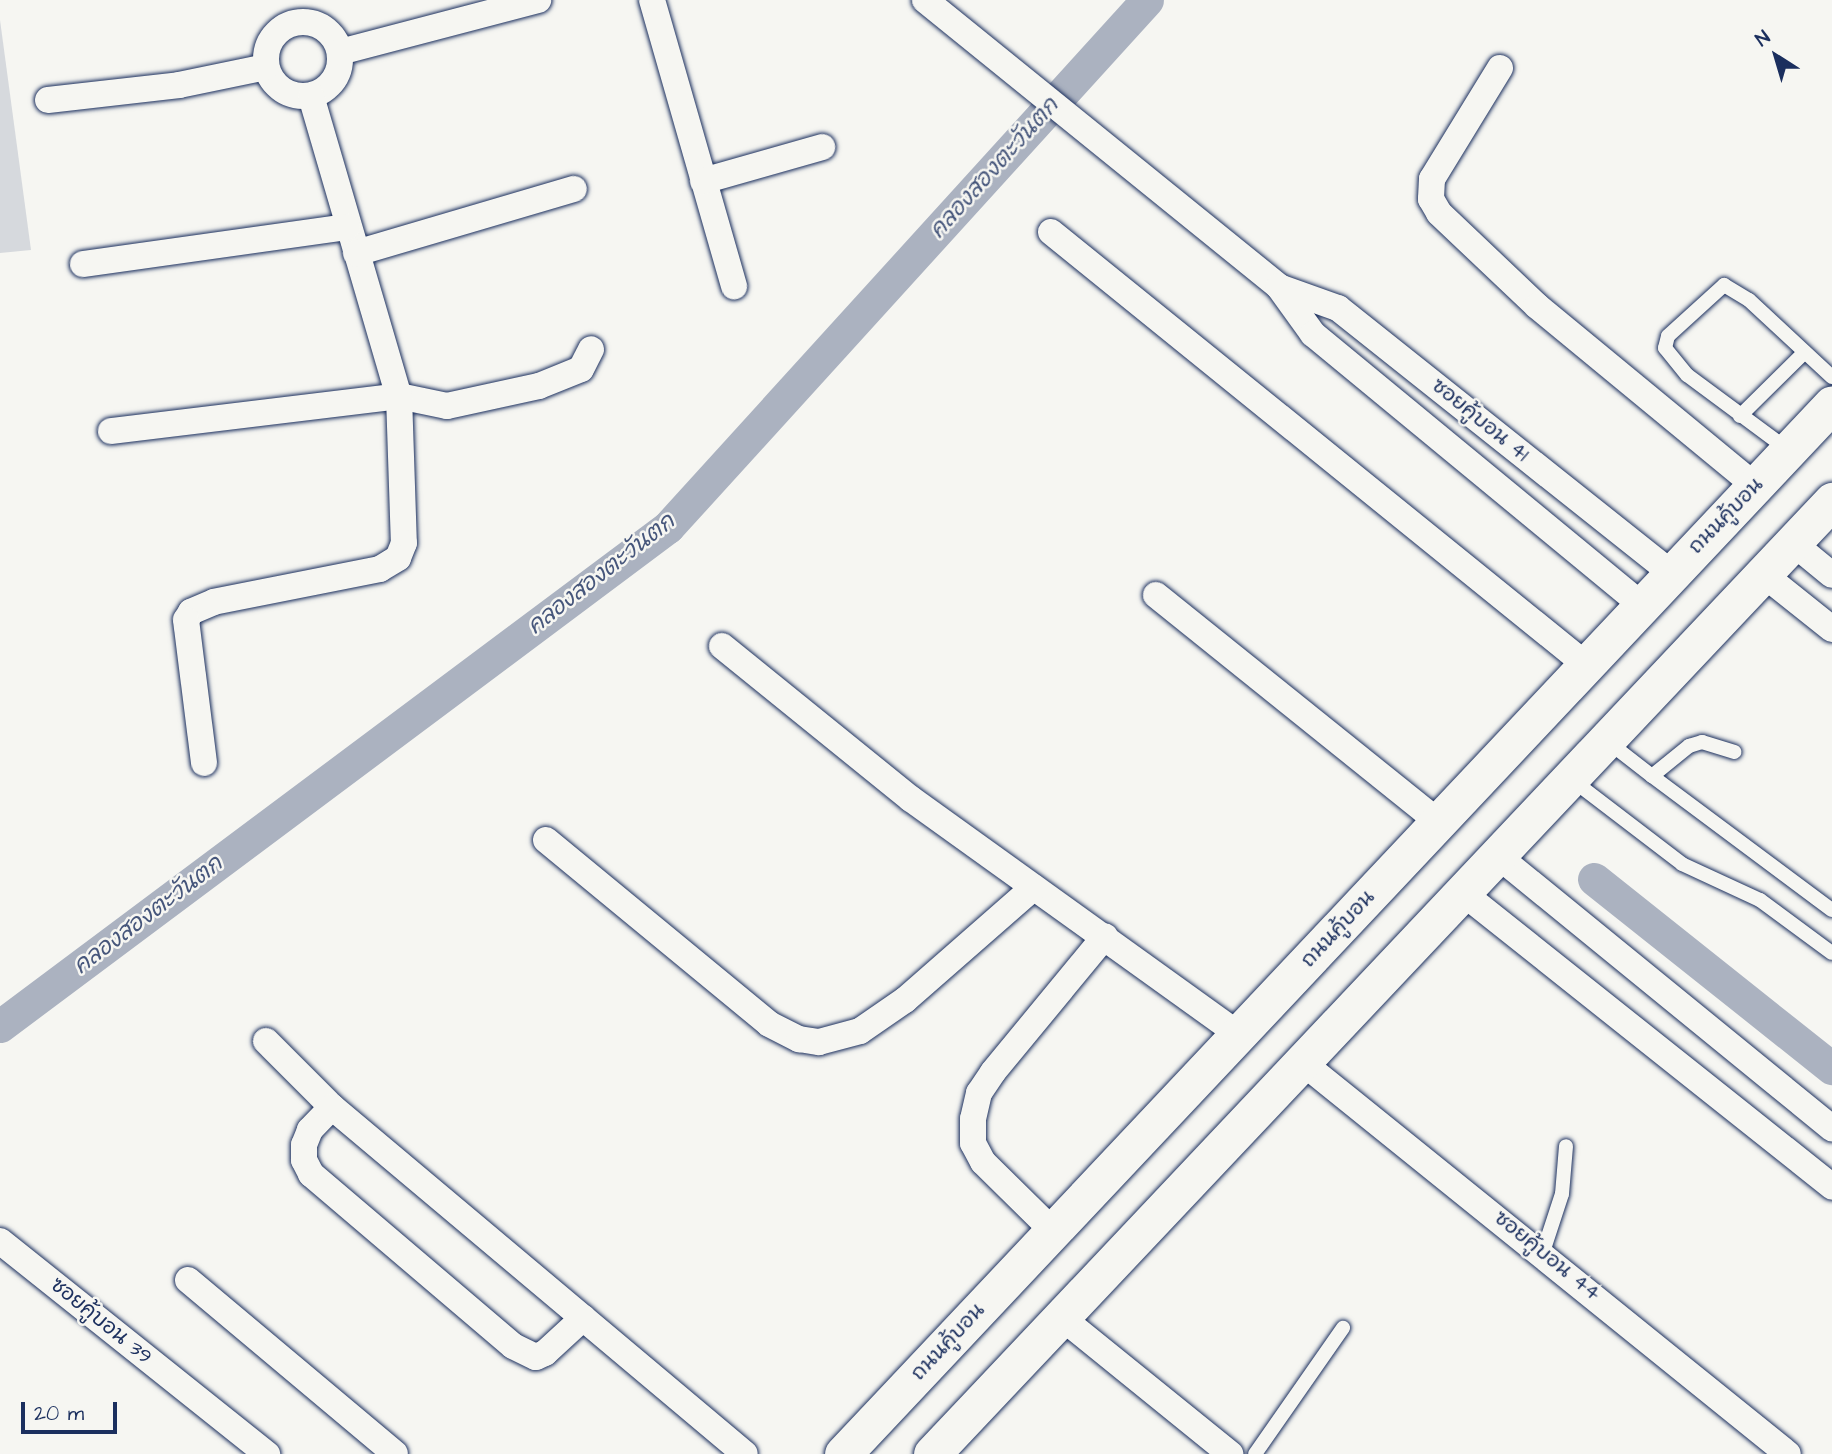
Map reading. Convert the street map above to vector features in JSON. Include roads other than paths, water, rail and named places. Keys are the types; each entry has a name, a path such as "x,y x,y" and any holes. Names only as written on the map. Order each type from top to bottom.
{"main road":[{"name":"ถนนคู้บอน","path":"843,1454 1670,572 1832,404"},
{"path":"932,1454 1832,502"}],"street":[{"path":"340,52 538,0"},
{"path":"652,0 734,286"},
{"name":"ซอยคู้บอน 41","path":"925,0 1279,287 1313,334 1641,604"},
{"path":"293,11 324,28 340,52 335,80 311,96 282,91 266,67 272,39 293,11"},
{"path":"48,100 179,85 266,67"},
{"path":"1500,68 1432,179 1431,199 1438,213 1537,306 1755,485"},
{"path":"204,763 186,620 191,612 214,602 380,569 398,558 404,543 399,396 347,227 311,96"},
{"path":"703,181 822,147"},
{"path":"356,253 574,190"},
{"path":"83,264 347,227"},
{"path":"1051,232 1585,664"},
{"name":"ซอยคู้บอน 41","path":"1279,287 1338,308 1670,572"},
{"path":"111,432 399,396 447,406 539,386 581,369 591,349"},
{"path":"1793,542 1832,575"},
{"path":"1763,575 1832,629"},
{"path":"1156,595 1438,822"},
{"path":"722,646 911,799 1238,1034"},
{"path":"546,840 769,1024 799,1040 819,1042 860,1031 905,1000 1034,887"},
{"path":"1498,856 1832,1128"},
{"path":"1463,893 1832,1187"},
{"path":"1053,1231 982,1162 973,1143 972,1119 979,1093 993,1072 1105,936"},
{"path":"266,1041 332,1107 745,1454"},
{"name":"ซอยคู้บอน 44","path":"1302,1062 1543,1252 1788,1454"},
{"path":"332,1107 310,1130 304,1145 304,1160 311,1174 513,1346 536,1357 545,1353 583,1318"},
{"name":"ซอยคู้บอน 39","path":"0,1241 267,1454"},
{"path":"188,1280 395,1454"},
{"path":"1061,1317 1230,1454"}],"lane":[{"path":"1788,450 1740,416 1671,360 1665,348 1679,323 1724,285 1749,300 1832,377"},
{"path":"1740,416 1805,352"},
{"path":"1606,741 1832,910"},
{"path":"1652,776 1689,746 1702,742 1734,752"},
{"path":"1572,779 1682,864 1760,900 1832,953"},
{"path":"1543,1252 1562,1194 1566,1146"},
{"path":"1255,1454 1343,1328"}],"waterway":[{"name":"คลองสองตะวันตก","path":"0,1026 668,527 1147,0"},
{"path":"1594,879 1832,1068"}]}
